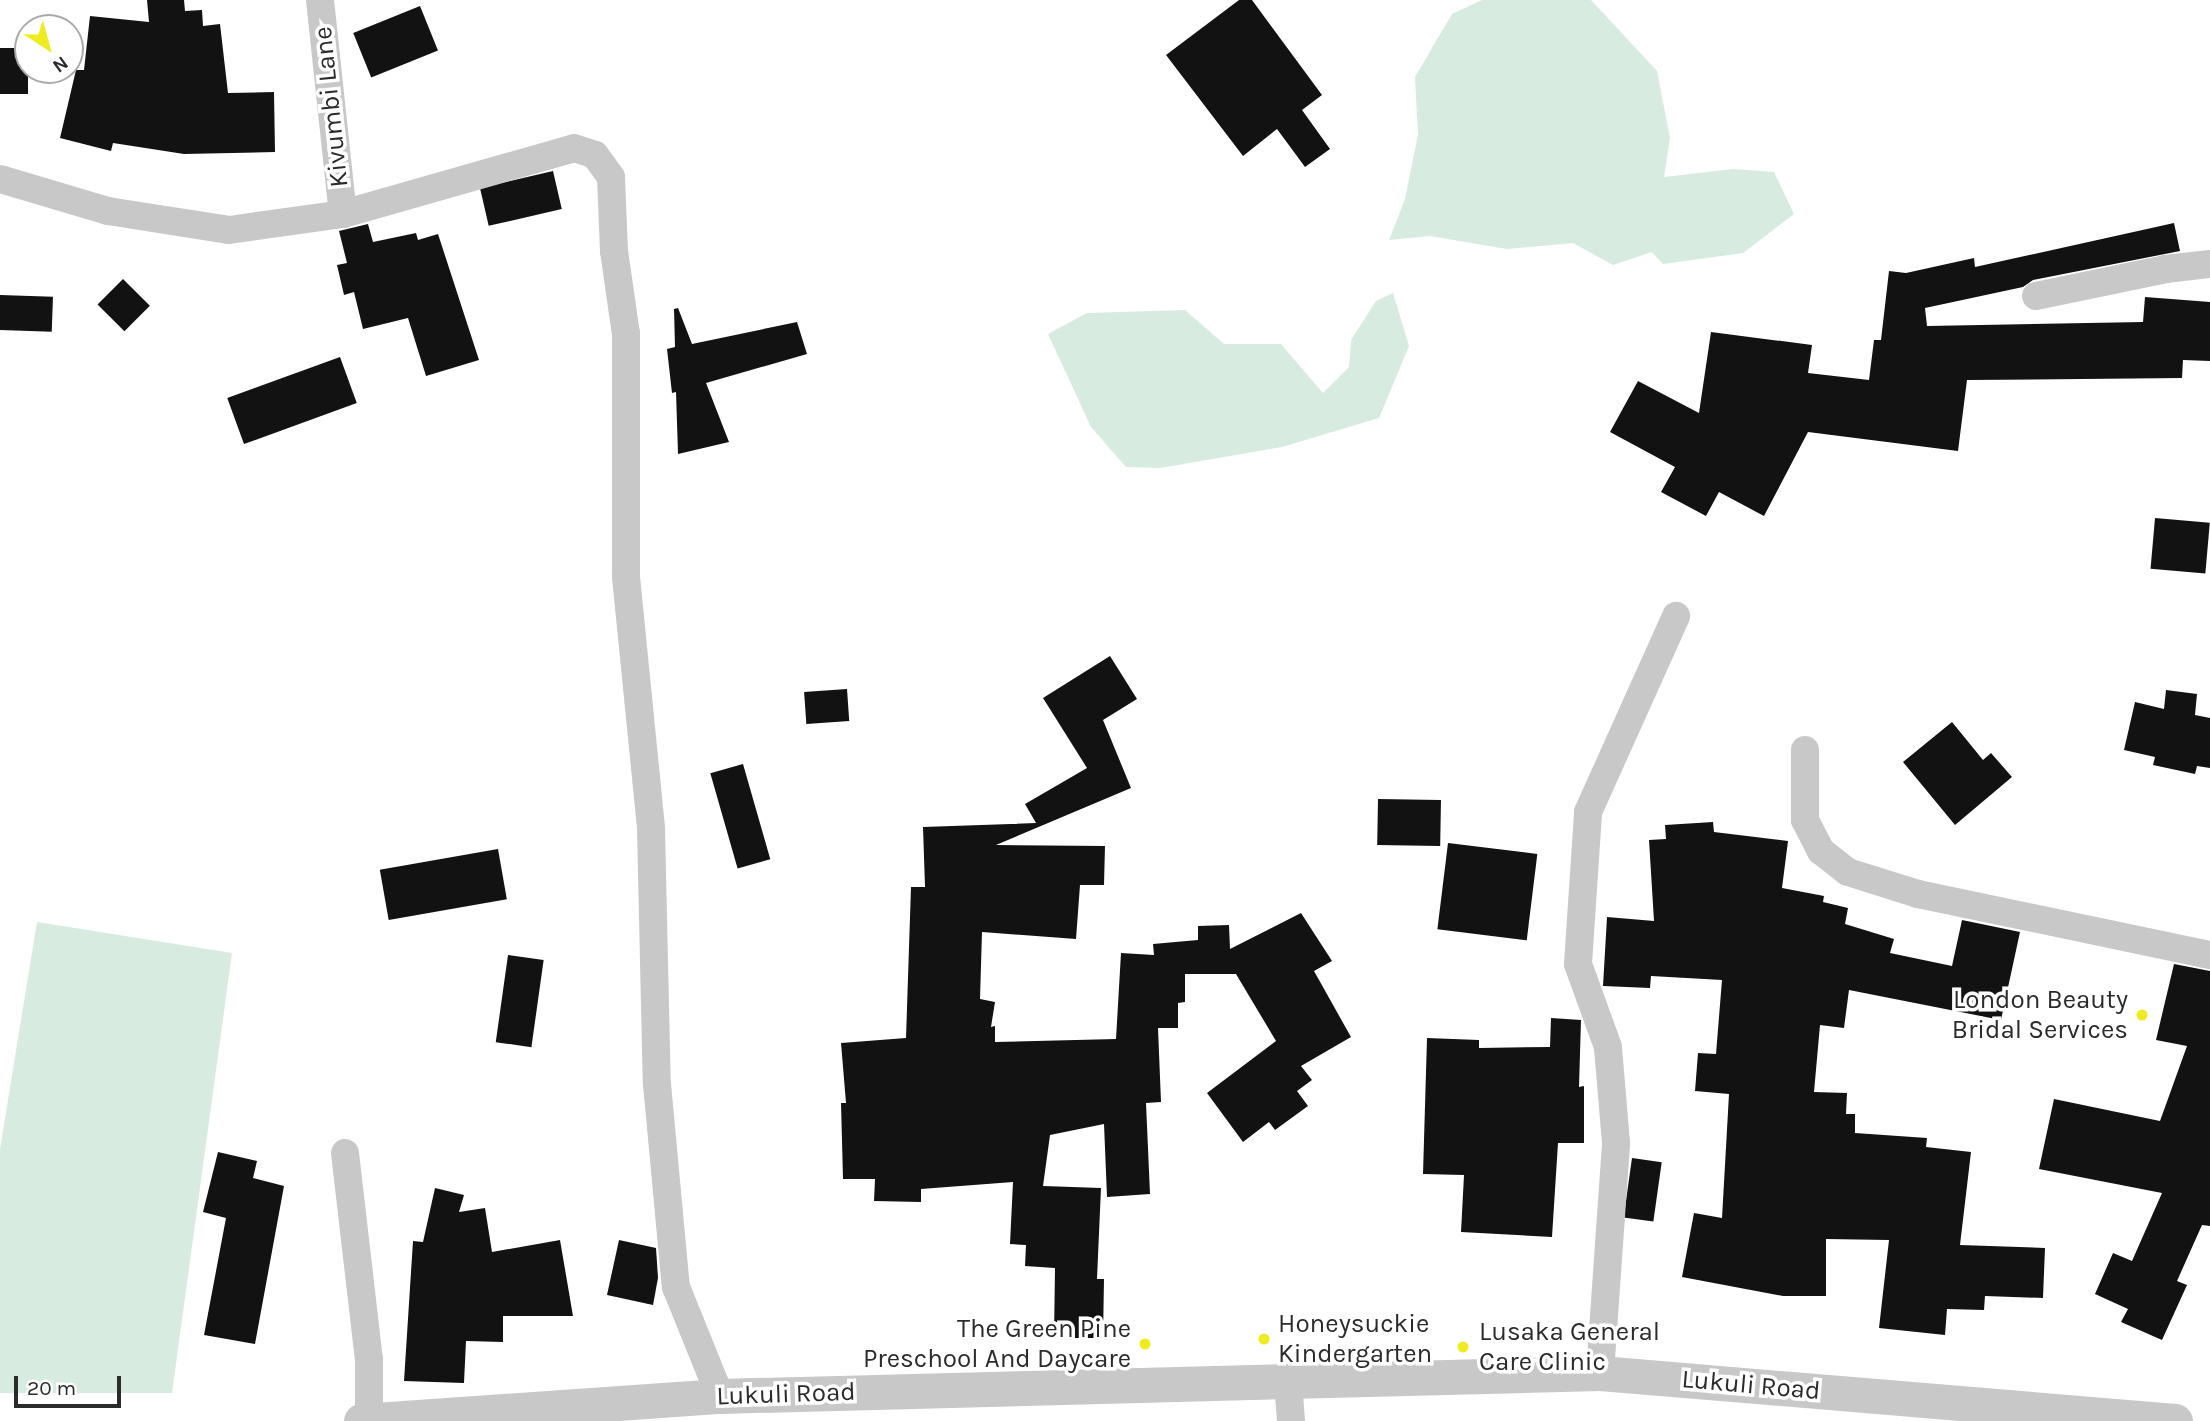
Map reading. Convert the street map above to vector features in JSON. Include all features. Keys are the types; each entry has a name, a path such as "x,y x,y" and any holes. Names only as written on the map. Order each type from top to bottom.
{"street":[{"name":"Kivumbi Lane","path":"320,0 343,214"},
{"path":"0,179 108,211 229,230 343,214 574,148 595,155 611,177 614,251 626,334 626,577 651,829 657,1084 676,1287 720,1396"},
{"path":"2036,296 2166,269 2210,264"},
{"path":"1600,1373 1616,1143 1608,1047 1578,964 1588,812 1676,616"},
{"path":"1805,750 1805,820 1821,851 1848,872 1918,894 2210,955"},
{"path":"345,1153 369,1359 369,1420"},
{"name":"Lukuli Road","path":"361,1421 412,1420 720,1396 1600,1373 2175,1421"},
{"path":"1288,1381 1291,1421"}],"green space":[{"path":"1482,0 1591,0 1657,71 1670,138 1664,177 1733,169 1774,172 1794,214 1743,253 1663,264 1652,252 1613,265 1573,243 1507,249 1430,236 1389,240 1405,199 1418,135 1415,77 1452,14"},
{"path":"1393,293 1409,346 1379,418 1282,447 1160,468 1126,467 1091,427 1048,334 1087,313 1185,310 1224,344 1281,344 1323,393 1349,367 1351,340 1376,301"},
{"path":"37,922 232,953 172,1393 0,1393 0,1149"}],"building":[{"path":"147,0 184,0 185,11 202,10 203,26 220,24 228,93 274,92 275,152 184,154 113,143 111,151 60,138 73,84 84,84 90,16 149,22"},
{"path":"1239,0 1252,0 1322,95 1302,110 1330,149 1305,167 1277,129 1243,156 1166,55"},
{"path":"420,6 438,51 371,77 353,33"},
{"path":"0,48 14,48 14,84 28,84 28,94 0,94"},
{"path":"553,171 562,209 489,226 480,188"},
{"path":"2174,223 2180,251 2033,280 2023,287 1925,308 1927,326 2143,322 2145,297 2210,302 2210,361 2183,360 2182,378 1967,380 1958,451 1808,432 1764,516 1719,492 1706,516 1661,492 1675,467 1610,432 1638,381 1699,413 1711,332 1812,345 1808,373 1869,380 1874,340 1881,340 1889,271 1906,273 1974,258 1975,267"},
{"path":"368,224 373,242 416,233 418,240 438,234 479,360 426,376 408,318 363,329 354,292 344,295 337,265 347,263 339,231"},
{"path":"123,279 150,306 124,331 98,304"},
{"path":"0,295 53,297 52,332 0,330"},
{"path":"678,308 692,344 797,322 807,354 706,383 729,442 678,454 676,392 672,393 667,349 675,347 674,309"},
{"path":"340,357 357,403 244,444 227,398"},
{"path":"2155,518 2210,523 2205,574 2151,569"},
{"path":"1110,656 1137,699 1103,720 1131,788 996,845 1105,846 1104,885 1080,885 1076,939 982,932 980,999 995,1002 991,1027 995,1026 995,1042 1116,1039 1121,953 1154,955 1153,944 1198,940 1198,926 1229,925 1230,949 1301,913 1332,961 1314,971 1351,1037 1301,1066 1312,1080 1297,1091 1308,1106 1275,1130 1269,1122 1243,1142 1207,1093 1276,1041 1236,974 1185,974 1185,1002 1178,1003 1178,1028 1158,1028 1161,1102 1146,1103 1150,1194 1107,1197 1104,1124 1050,1135 1043,1186 1101,1188 1097,1279 1104,1279 1103,1338 1054,1338 1055,1268 1025,1266 1026,1245 1010,1244 1013,1182 921,1189 921,1202 874,1201 875,1179 843,1179 841,1103 846,1103 841,1043 906,1038 911,887 925,887 923,827 1036,823 1025,804 1087,768 1043,698"},
{"path":"847,689 849,721 806,724 804,692"},
{"path":"2166,690 2197,694 2195,715 2210,718 2210,768 2197,766 2195,774 2153,765 2155,757 2124,750 2135,702 2164,709"},
{"path":"1952,722 1983,760 1991,753 2012,777 1955,825 1903,762"},
{"path":"743,764 770,859 738,869 710,773"},
{"path":"1378,799 1441,800 1440,846 1377,845"},
{"path":"1713,822 1714,832 1788,841 1782,888 1824,896 1823,902 1848,908 1845,924 1894,939 1890,953 1952,966 1962,920 2020,932 2001,1020 1849,990 1844,1028 1820,1025 1814,1092 1847,1093 1846,1114 1855,1114 1855,1133 1927,1138 1926,1147 1971,1152 1960,1245 2045,1248 2043,1298 1985,1296 1984,1310 1947,1309 1945,1335 1879,1328 1889,1240 1826,1239 1826,1296 1783,1296 1682,1277 1694,1213 1722,1218 1729,1094 1695,1091 1698,1053 1716,1054 1722,980 1651,976 1650,988 1603,986 1607,917 1654,921 1649,840 1666,839 1665,825"},
{"path":"1448,843 1537,854 1527,940 1437,929"},
{"path":"498,849 507,899 389,920 380,870"},
{"path":"508,955 544,960 531,1047 496,1042"},
{"path":"2174,964 2210,971 2210,1226 2202,1225 2177,1281 2187,1285 2162,1340 2121,1322 2128,1309 2095,1294 2113,1253 2132,1261 2162,1193 2039,1169 2054,1099 2160,1121 2187,1046 2156,1040"},
{"path":"1551,1018 1581,1020 1579,1087 1584,1086 1584,1143 1558,1143 1552,1237 1461,1232 1464,1175 1423,1174 1427,1038 1479,1040 1479,1048 1550,1047"},
{"path":"218,1152 257,1161 253,1178 284,1186 255,1344 204,1335 226,1218 203,1212"},
{"path":"1632,1158 1662,1162 1653,1222 1624,1217"},
{"path":"435,1188 464,1195 459,1212 485,1208 492,1252 560,1240 573,1316 503,1316 503,1342 466,1341 464,1383 404,1381 413,1241 423,1242"},
{"path":"619,1240 656,1248 658,1278 653,1305 607,1295"}],"place":[{"name":"London Beauty Bridal Services","path":"2142,1015"},
{"name":"Honeysuckie Kindergarten","path":"1264,1339"},
{"name":"The Green Pine Preschool And Daycare","path":"1145,1344"},
{"name":"Lusaka General Care Clinic","path":"1463,1347"}]}
